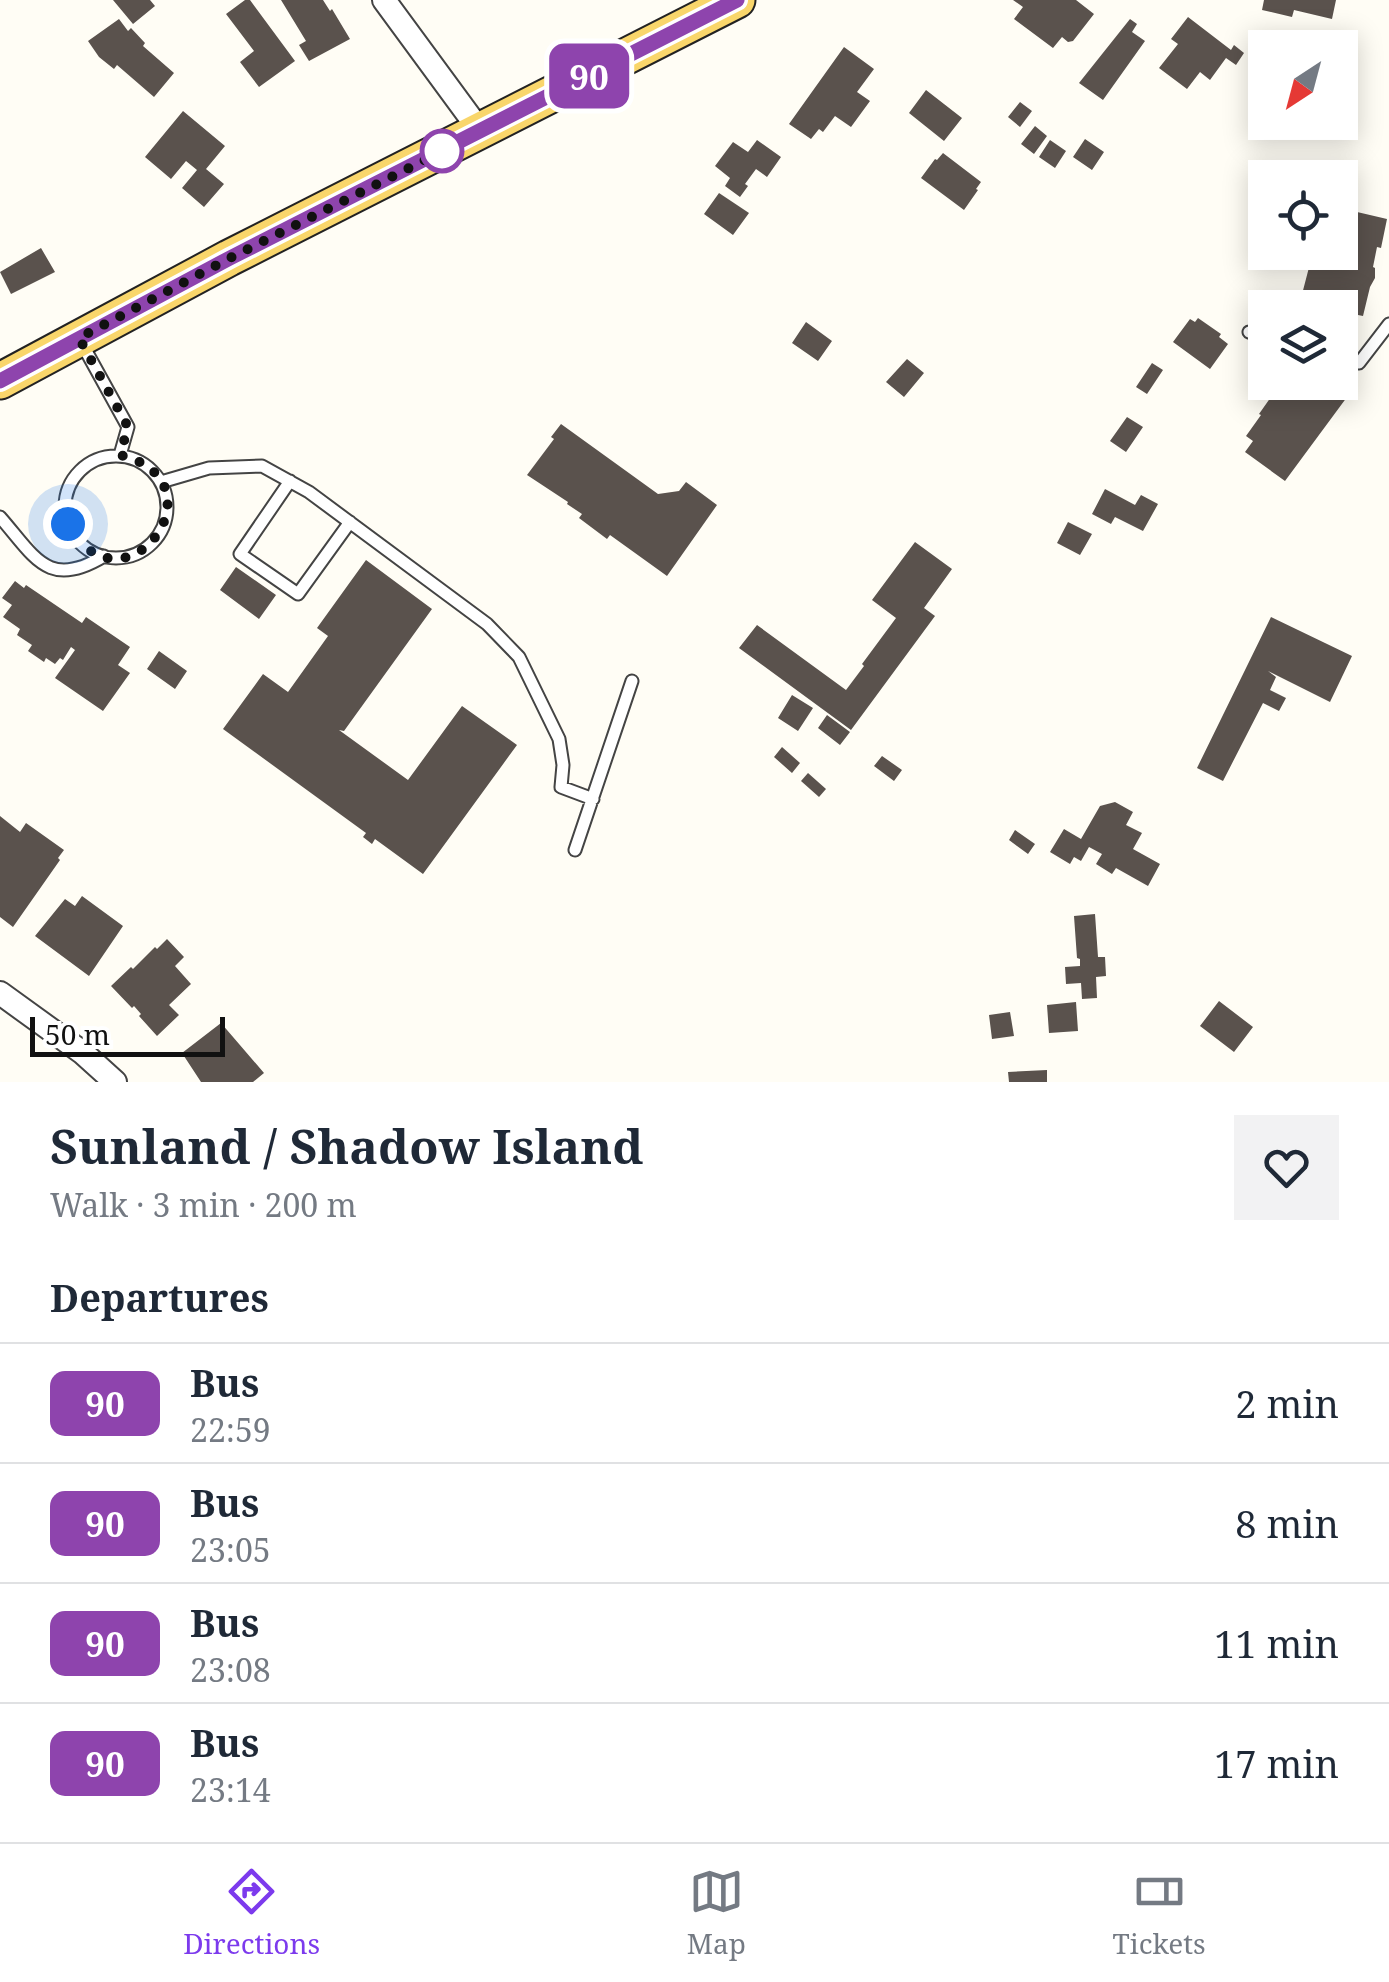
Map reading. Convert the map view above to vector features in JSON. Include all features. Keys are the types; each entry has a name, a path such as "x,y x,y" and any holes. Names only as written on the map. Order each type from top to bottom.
{"main road":[{"path":"0,380 230,258 737,0"}],"street":[{"path":"384,0 480,132"},
{"path":"0,992 83,1053 115,1082"}],"lane":[{"path":"1358,363 1389,324"},
{"path":"79,338 128,427 120,455"},
{"path":"120,455 136,459 151,468 162,482 167,515 162,530 138,554 121,558 88,550 68,524 64,507 67,490 75,475 103,457 120,455"},
{"path":"162,482 209,468 262,466 310,492 487,624 519,657 559,739 561,786 593,799"},
{"path":"290,481 240,554 298,594 350,522"},
{"path":"0,517 38,560 58,572 86,568 104,556"},
{"path":"575,850 632,681"}],"building":[{"path":"113,0 150,0 155,6 133,24"},
{"path":"250,0 295,61 259,87 240,62 254,51 226,14"},
{"path":"281,0 323,0 350,39 309,61 299,45 306,41"},
{"path":"1013,0 1076,0 1094,14 1073,41 1062,37 1053,48 1014,19 1023,7"},
{"path":"1264,0 1336,0 1332,19 1294,10 1292,17 1262,10"},
{"path":"1188,17 1231,50 1234,45 1244,53 1236,65 1226,58 1210,80 1200,72 1187,89 1159,68 1178,44 1171,39"},
{"path":"119,19 174,73 154,97 117,65 114,69 99,57 88,41"},
{"path":"1130,19 1137,24 1132,32 1145,41 1103,100 1079,83"},
{"path":"844,47 874,69 857,92 870,101 851,127 835,116 823,132 819,129 811,139 789,124"},
{"path":"926,90 962,118 944,141 909,113"},
{"path":"1020,102 1032,111 1020,127 1008,117"},
{"path":"183,111 225,146 206,169 224,184 204,207 182,188 197,170 186,161 171,179 145,157"},
{"path":"1035,126 1047,136 1034,154 1021,144"},
{"path":"1085,139 1104,152 1092,170 1073,157"},
{"path":"757,140 781,157 767,177 756,169 740,197 725,186 730,178 715,166 733,142 748,152"},
{"path":"1050,140 1066,151 1055,168 1039,157"},
{"path":"943,153 981,182 964,210 921,178"},
{"path":"719,193 749,213 733,235 704,214"},
{"path":"1358,212 1387,219 1363,316 1358,315 1358,290 1303,290 1308,270 1358,270"},
{"path":"41,248 55,272 11,294 0,272"},
{"path":"1198,318 1228,344 1210,369 1173,342 1190,319 1195,322"},
{"path":"806,322 832,341 818,361 792,343"},
{"path":"907,359 924,373 904,397 886,382"},
{"path":"1152,363 1163,370 1147,394 1136,387"},
{"path":"1269,400 1345,400 1285,481 1245,452 1253,441 1246,436"},
{"path":"1127,417 1143,427 1126,452 1110,441"},
{"path":"561,424 658,494 679,491 686,482 717,505 667,576 610,535 607,539 579,518 582,514 568,502 527,475"},
{"path":"1105,489 1135,505 1141,495 1158,504 1143,531 1115,517 1111,524 1092,514"},
{"path":"1068,522 1092,534 1080,555 1057,543"},
{"path":"915,542 952,569 924,608 935,616 851,730 739,648 757,625 846,690 896,618 872,600"},
{"path":"366,560 432,609 344,731 339,730 408,780 462,706 517,745 423,874 375,839 372,844 363,837 366,833 223,729 263,674 288,692 328,636 317,628"},
{"path":"236,567 276,595 259,619 220,590"},
{"path":"15,581 82,623 86,617 130,647 118,665 130,673 103,711 55,678 75,650 71,647 63,660 60,658 55,664 46,658 44,662 28,651 32,645 17,635 20,629 3,617 12,605 2,598"},
{"path":"1271,617 1352,656 1330,702 1268,671 1276,677 1270,690 1286,698 1279,711 1263,703 1223,781 1197,768"},
{"path":"159,651 187,671 175,689 147,669"},
{"path":"792,695 813,708 798,731 778,718"},
{"path":"827,715 850,732 840,745 818,728"},
{"path":"782,747 800,763 792,773 774,757"},
{"path":"882,756 902,770 894,781 874,766"},
{"path":"808,773 826,789 819,797 801,781"},
{"path":"1115,802 1133,812 1126,825 1142,833 1133,849 1160,864 1148,886 1116,868 1112,874 1096,864 1102,854 1089,847 1081,861 1074,857 1070,864 1050,852 1064,829 1081,839 1100,806"},
{"path":"0,816 20,832 26,823 64,850 13,927 0,917"},
{"path":"1015,830 1035,844 1028,854 1009,840"},
{"path":"82,896 123,926 89,976 35,936 65,899 75,906"},
{"path":"1095,914 1098,957 1105,957 1106,976 1096,977 1097,998 1082,999 1081,983 1066,984 1065,967 1080,966 1074,916"},
{"path":"167,939 184,957 175,966 191,984 169,1005 179,1015 157,1036 134,1006 111,986"},
{"path":"1219,1001 1253,1027 1234,1052 1200,1026"},
{"path":"1076,1002 1078,1031 1049,1033 1047,1005"},
{"path":"1010,1012 1014,1036 992,1039 989,1015"},
{"path":"221,1023 264,1073 253,1082 201,1082 182,1053"},
{"path":"1047,1070 1047,1082 1009,1082 1008,1072"}],"bus line":[{"name":"90","path":"0,381 230,258 737,0"}],"route":[{"path":"68,524 88,550 121,558 138,554 151,544 167,515 162,482 151,468 120,455 128,427 79,338 449,148 442,151"}]}
